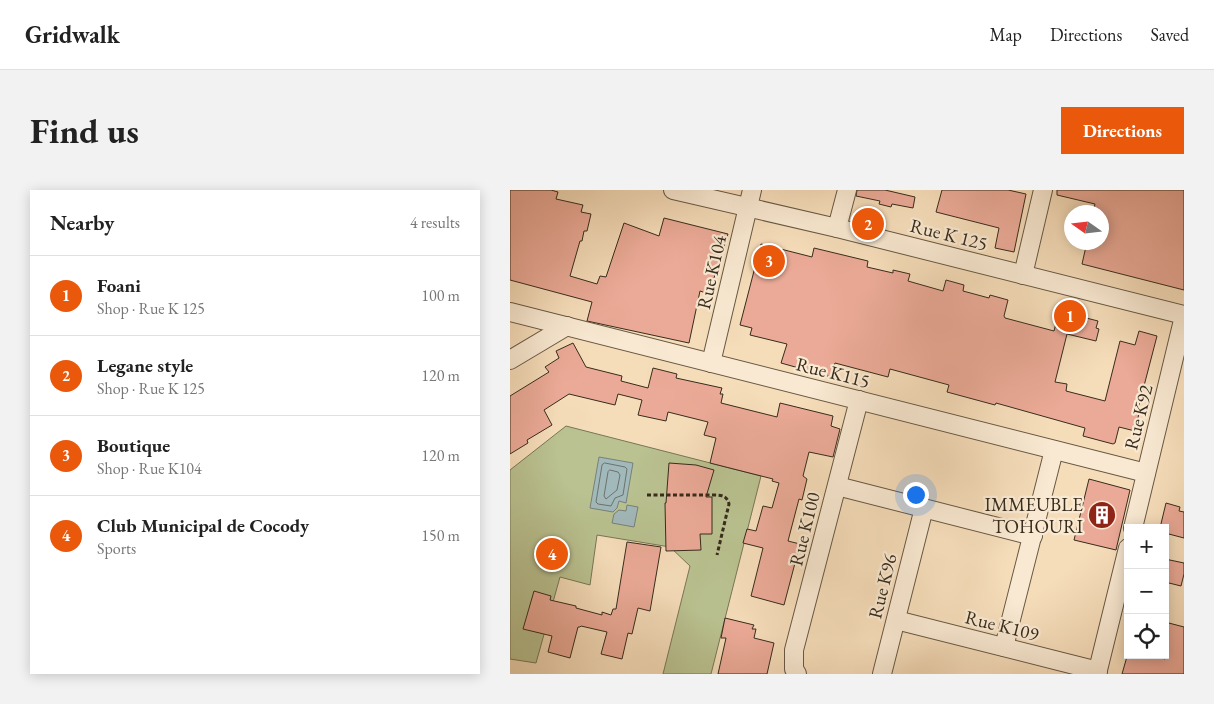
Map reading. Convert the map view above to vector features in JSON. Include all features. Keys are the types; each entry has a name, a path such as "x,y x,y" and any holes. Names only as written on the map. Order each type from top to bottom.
{"street":[{"name":"Rue K 125","path":"673,190 837,228 1184,316"},
{"name":"Rue K104","path":"711,363 752,190"},
{"path":"837,228 847,190"},
{"path":"1023,275 1043,190"},
{"name":"Rue K115","path":"510,312 1146,473"},
{"name":"Rue K92","path":"1134,524 1184,316"},
{"path":"510,360 567,326"},
{"name":"Rue K100","path":"795,671 794,650 859,400"},
{"path":"1004,647 1054,450"},
{"path":"836,486 1033,536"},
{"name":"Rue K96","path":"882,674 924,508"},
{"path":"1098,673 1124,565"},
{"name":"Rue K109","path":"896,620 1098,673"}],"path":[{"path":"647,496 722,495 728,500 729,504 717,555"}],"green space":[{"path":"566,426 761,476 711,674 663,674 690,566 670,547 597,535 590,585 560,577 536,663 510,659 510,470"}],"water":[{"path":"599,457 633,463 626,503 619,501 617,508 613,512 590,508"},
{"path":"627,505 638,507 634,527 612,523 614,514 619,510 626,511"}],"building":[{"path":"510,190 551,190 558,192 556,199 583,205 581,212 591,214 587,231 584,231 582,241 580,241 570,276 597,284 600,276 606,277 624,223 659,236 664,218 728,234 709,294 700,291 689,343 587,321 592,302 510,280"},
{"path":"857,190 885,190 915,197 913,208 892,204 891,207 879,204 880,201 856,196"},
{"path":"942,190 1008,190 1026,194 1014,252 995,248 999,228 936,212"},
{"path":"1057,190 1184,190 1184,290 1082,264 1085,250 1109,250 1109,205 1095,205 1057,195"},
{"path":"761,244 812,257 814,248 868,261 867,267 893,273 893,270 910,274 908,281 943,291 946,280 964,285 963,291 989,298 990,295 1008,300 1005,318 1054,331 1059,311 1098,321 1096,328 1099,329 1096,341 1067,334 1055,382 1067,384 1066,391 1105,401 1120,341 1135,345 1139,331 1157,336 1138,409 1140,409 1135,431 1119,427 1115,443 1113,444 1083,436 1085,428 996,403 995,405 947,392 949,385 890,369 888,377 835,363 831,377 781,363 787,344 750,335 752,328 740,325"},
{"path":"573,343 586,367 622,376 621,381 648,388 653,368 677,374 676,378 722,388 720,394 723,394 721,403 777,417 780,403 833,416 831,426 840,429 833,457 809,452 803,476 807,479 802,500 799,499 788,541 800,544 784,605 751,596 763,548 743,543 747,529 756,531 763,506 772,508 779,483 772,481 773,479 710,463 716,438 704,435 708,422 668,412 666,421 638,415 642,400 618,394 615,405 569,394 544,410 552,425 527,440 528,443 510,454 510,396 549,372 545,367 559,358 556,351"},
{"path":"669,463 696,465 714,470 706,497 712,497 712,534 700,534 701,550 666,551 665,503"},
{"name":"IMMEUBLE TOHOURI","path":"1089,479 1130,490 1116,550 1074,540"},
{"path":"1166,503 1180,507 1179,511 1184,512 1184,538 1169,534 1169,524 1161,524"},
{"path":"627,542 661,547 650,611 638,608 632,634 628,633 622,659 601,654 607,632 578,627 570,658 548,652 552,636 523,629 534,591 551,596 550,600 602,615 602,612 611,615 613,609 616,609"},
{"path":"1169,560 1184,563 1181,586 1169,583"},
{"path":"725,618 754,625 752,629 756,629 754,638 774,643 767,674 718,674 726,638 721,638"},
{"path":"1169,623 1184,627 1184,674 1122,674 1126,659 1169,659"}],"place":[{"name":"Legane style","path":"868,224"},
{"name":"Boutique","path":"769,261"},
{"name":"Foani","path":"1070,316"},
{"name":"IMMEUBLE TOHOURI","path":"1102,515"},
{"name":"Club Municipal de Cocody","path":"552,554"}]}
